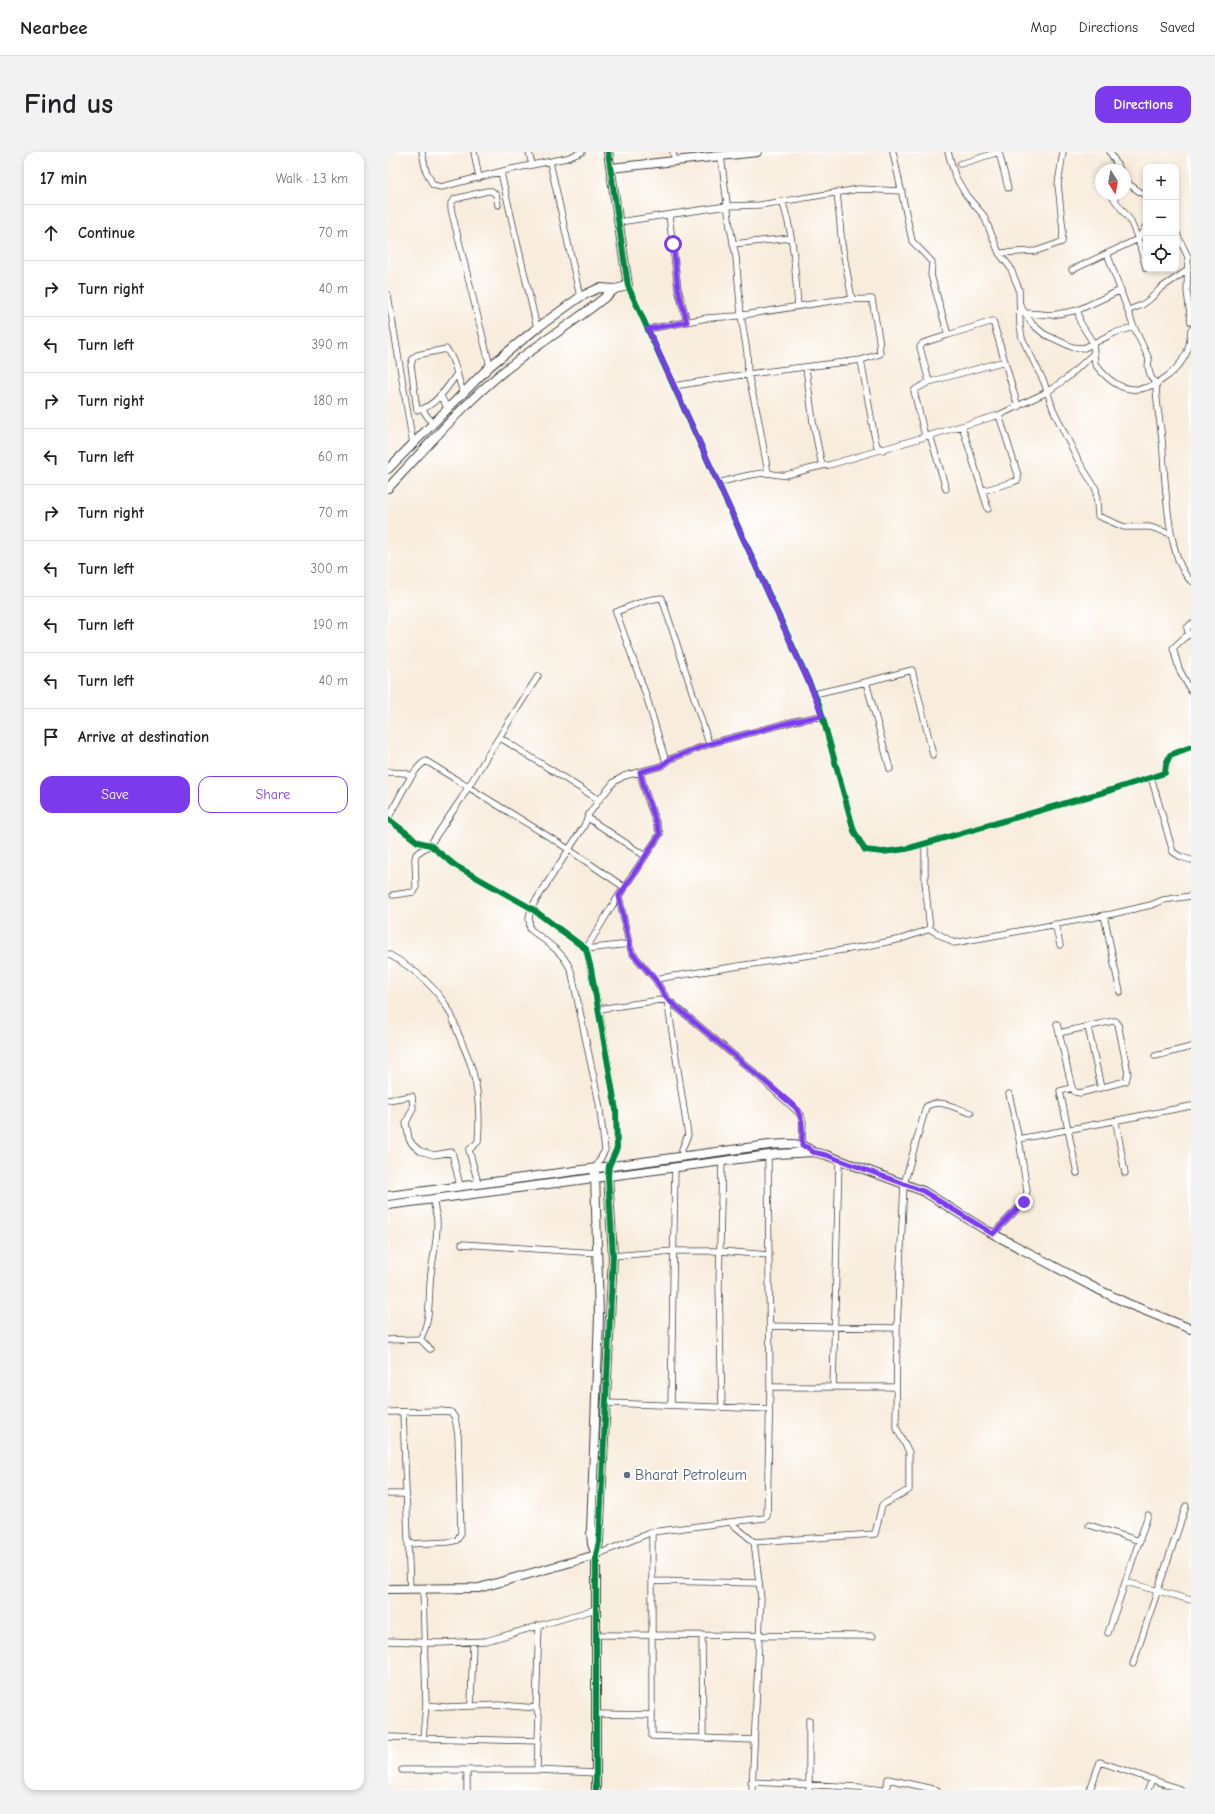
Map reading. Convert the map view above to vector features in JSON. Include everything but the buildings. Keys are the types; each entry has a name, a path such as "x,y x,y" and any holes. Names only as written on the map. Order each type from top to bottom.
{"street":[{"path":"422,152 426,171 432,185 441,187 501,173 507,170 550,162 582,152"},
{"path":"474,152 479,178"},
{"path":"529,152 532,165"},
{"path":"608,152 628,286 814,694 822,716 854,831 865,850 883,852 906,849 1165,773 1166,764 1170,756 1191,747"},
{"path":"673,152 675,161"},
{"path":"611,168 757,152"},
{"path":"894,152 912,241 932,262 931,274 948,335"},
{"path":"948,152 955,176 966,195 984,216 999,253 1010,267 1018,289 1022,338 1047,392 1053,409 1078,460 1096,489 1098,516 1124,527 1150,527 1171,534"},
{"path":"960,164 999,152 1008,188"},
{"path":"999,253 1036,251 1062,242 1063,231 1058,184 1063,152"},
{"path":"1110,152 1117,164"},
{"path":"721,156 747,352 748,374 758,417 768,473"},
{"path":"550,162 580,296"},
{"path":"501,173 537,328"},
{"path":"1131,186 1143,194"},
{"path":"619,222 727,206 760,205 859,189 902,191"},
{"path":"490,366 451,209 452,203 455,199 487,191 492,191 496,195 498,206"},
{"path":"837,192 842,245 852,299"},
{"path":"1114,200 1130,220 1138,239 1143,258"},
{"path":"782,201 787,214 791,238 798,306"},
{"path":"669,215 678,289 687,322"},
{"path":"1072,270 1138,239 1143,231"},
{"path":"1178,236 1188,257 1187,291 1191,322"},
{"path":"733,244 791,238"},
{"path":"1107,253 1134,327 1149,359 1148,367 1151,377 1156,384 1171,534 1178,562 1186,577 1191,581"},
{"path":"1129,310 1142,305 1161,288 1188,270"},
{"path":"388,469 462,392 490,366 537,328 580,296 599,288 615,289 628,286"},
{"path":"388,488 448,422 498,376 541,342 615,289"},
{"path":"1026,314 1053,315 1078,310 1121,290"},
{"path":"388,295 413,444"},
{"path":"648,329 707,318 741,315 852,299 872,299 875,309 880,354 861,360 748,374 674,386"},
{"path":"1019,304 1032,324 1044,334 1060,343 1072,347 1084,348 1134,327"},
{"path":"1078,310 1080,322 1093,343 1094,364 1112,381 1126,388 1145,389 1167,377 1184,358 1187,352 1191,330"},
{"path":"929,382 920,346 923,343 993,321 1018,407"},
{"path":"456,375 440,395 423,410 417,410 411,365 413,358 446,350 452,354 456,375 462,392"},
{"path":"718,483 748,475 768,473 776,475 787,474 830,465 999,415 1047,392 1067,378 1093,354"},
{"path":"1184,358 1191,357"},
{"path":"861,360 874,434 877,446 882,450"},
{"path":"946,489 914,391 929,382 1005,361"},
{"path":"806,368 813,422 822,466"},
{"path":"440,395 447,407"},
{"path":"423,410 432,423"},
{"path":"982,491 1018,480 1018,475 999,415"},
{"path":"962,426 988,509"},
{"path":"666,762 648,702 616,612 653,598 662,598 709,744"},
{"path":"1191,624 1187,628 1190,635 1173,648 1179,669 1191,691"},
{"path":"814,694 912,670 933,756"},
{"path":"393,895 414,892 416,888 415,856 430,845 538,676"},
{"path":"866,682 890,769"},
{"path":"596,1555 592,1544 591,1531 599,1316 598,1253 594,1178 596,1167 605,1150 599,1103 570,966 559,951 530,929 529,918 531,908 569,850 599,800 614,782 624,776 661,766 693,748 795,721 822,716"},
{"path":"499,737 599,800"},
{"path":"596,1790 596,1555 599,1542 607,1403 613,1256 608,1176 609,1166 617,1148 616,1110 599,1009 586,949 531,908 456,866 430,845 418,842 388,819 411,776 421,763 426,761 467,788 569,850 624,888"},
{"path":"388,772 405,772 411,776"},
{"path":"586,949 660,834 640,772"},
{"path":"1152,777 1173,852 1181,858 1191,860"},
{"path":"588,818 645,856"},
{"path":"925,844 925,882 930,929"},
{"path":"619,896 632,953 655,979 667,999 795,1107 803,1122 801,1149"},
{"path":"655,979 862,947 901,939 930,929 954,943 1104,915 1151,905 1163,900 1191,896"},
{"path":"1104,915 1120,992"},
{"path":"1055,924 1060,945"},
{"path":"586,949 629,944"},
{"path":"388,954 401,961 425,980 450,1011 455,1022 472,1070 476,1091 479,1125 478,1142 469,1150 478,1183"},
{"path":"599,1009 667,999"},
{"path":"667,999 688,1135 682,1150 682,1156"},
{"path":"1058,1024 1072,1088 1077,1093 1123,1083 1127,1078 1128,1073 1118,1024 1113,1021 1060,1033"},
{"path":"1088,1027 1101,1088"},
{"path":"1155,1056 1191,1048"},
{"path":"1072,1088 1060,1091 1077,1174"},
{"path":"993,1234 1024,1202 1027,1191 1019,1139 1009,1094"},
{"path":"388,1100 412,1096 413,1108 406,1124 409,1138 413,1145 420,1151 434,1155 452,1152 460,1186"},
{"path":"754,1542 874,1534 882,1505 909,1490 909,1452 896,1427 897,1328 904,1184 926,1107 932,1103 940,1103 971,1113"},
{"path":"1019,1139 1116,1122 1191,1106"},
{"path":"1116,1122 1125,1173"},
{"path":"388,1196 769,1145 791,1143 801,1149"},
{"path":"388,1205 768,1155 807,1147 813,1152 826,1155 923,1191 993,1234 1095,1288 1131,1305 1191,1329"},
{"path":"388,1589 479,1588 596,1555 652,1532 765,1518 767,1516 770,1387 768,1155"},
{"path":"722,1161 719,1287 722,1407"},
{"path":"833,1387 839,1161"},
{"path":"671,1405 675,1167"},
{"path":"420,1339 426,1331 431,1272 434,1260 437,1220 433,1199"},
{"path":"462,1244 598,1253"},
{"path":"613,1256 673,1251 720,1250 769,1255"},
{"path":"770,1326 897,1328"},
{"path":"388,1340 420,1339 430,1349"},
{"path":"770,1387 896,1387"},
{"path":"596,1403 769,1409"},
{"path":"388,1412 451,1412 455,1418 458,1435 461,1533 457,1540 448,1542 409,1544"},
{"path":"403,1412 405,1494 409,1544 410,1589"},
{"path":"388,1494 405,1494"},
{"path":"1133,1664 1186,1506"},
{"path":"1108,1633 1148,1515"},
{"path":"730,1522 754,1542 761,1598 752,1790"},
{"path":"1089,1525 1140,1541"},
{"path":"652,1532 652,1736 754,1740"},
{"path":"652,1581 759,1583"},
{"path":"1126,1582 1191,1600"},
{"path":"423,1589 426,1705 423,1738"},
{"path":"388,1641 473,1642 501,1638 539,1625 596,1609"},
{"path":"537,1770 539,1716 536,1708 539,1625"},
{"path":"596,1635 873,1636"},
{"path":"702,1635 702,1738"},
{"path":"471,1705 473,1642"},
{"path":"426,1705 446,1707 471,1705 536,1708"},
{"path":"596,1714 652,1716"},
{"path":"809,1720 809,1788"},
{"path":"388,1737 538,1741"},
{"path":"1090,1790 1100,1762 1183,1790"},
{"path":"402,1770 537,1770 596,1773"},
{"path":"467,1771 467,1790"},
{"path":"886,1790 888,1779 937,1790"},
{"path":"1148,1790 1152,1779"},
{"path":"752,1782 809,1788 858,1787 883,1790"}],"cycle path":[{"path":"608,152 628,286 819,704 854,831 865,850 883,852 906,849 1165,773 1166,764 1170,755 1191,747"},
{"path":"388,819 418,842 430,845 456,866 531,908 586,949 591,969 616,1110 617,1148 609,1166 608,1176 613,1256 599,1542 596,1555 596,1790"}],"place":[{"name":"Bharat Petroleum","path":"627,1475"}],"route":[{"path":"673,244 678,289 687,322 648,329 819,704 822,716 795,721 693,748 670,759 661,766 640,772 660,834 619,896 630,948 632,953 655,979 667,999 795,1107 803,1122 802,1146 807,1147 813,1152 826,1155 923,1191 993,1234 1024,1202"}]}
